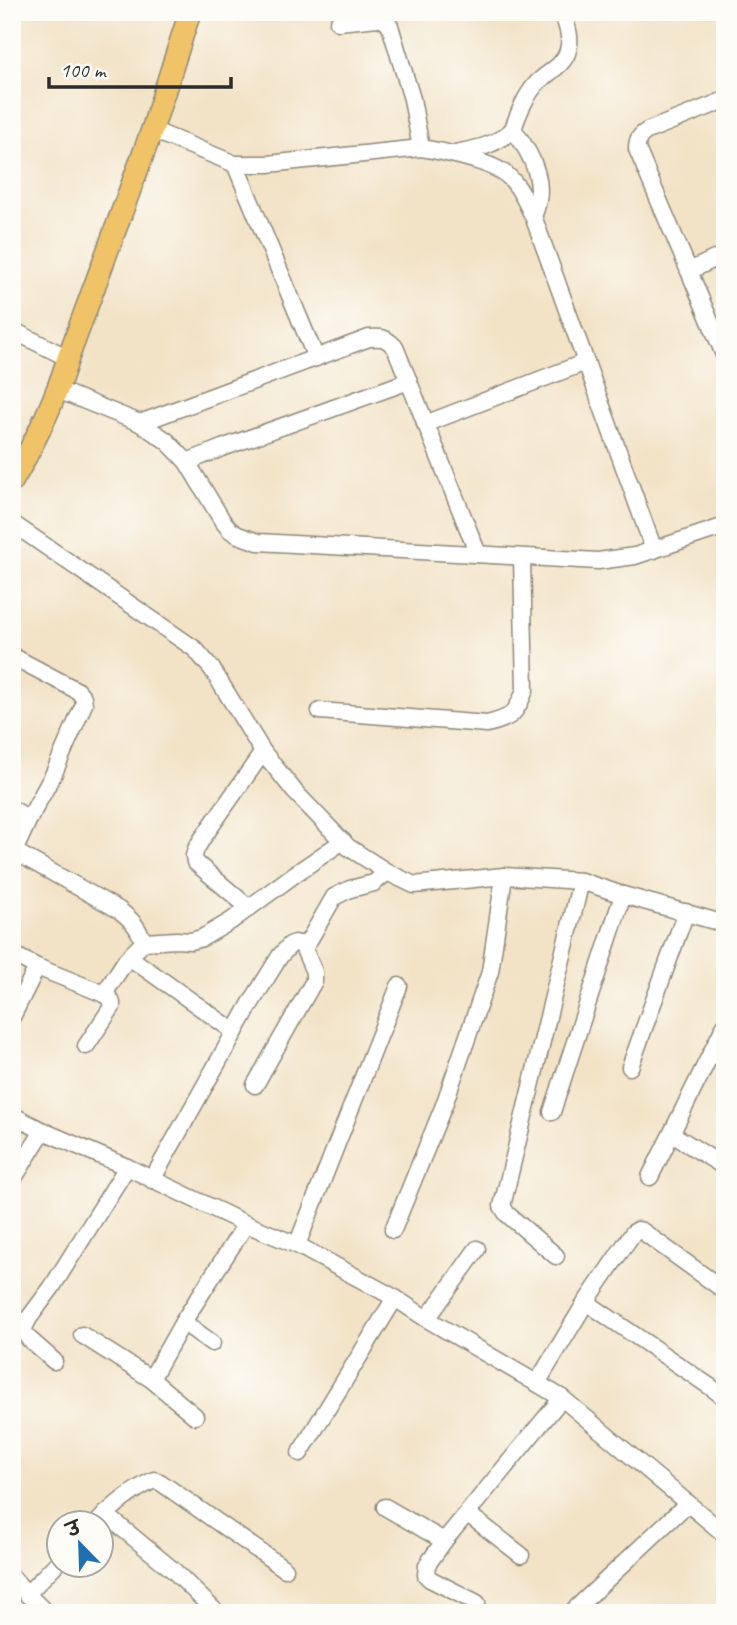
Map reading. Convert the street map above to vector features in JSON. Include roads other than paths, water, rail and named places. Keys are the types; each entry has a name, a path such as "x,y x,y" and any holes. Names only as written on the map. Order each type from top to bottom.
{"main road":[{"path":"12,482 58,390 152,130 190,12"}],"street":[{"path":"451,154 489,145 513,129 526,99 538,83 564,59 569,49 569,33 562,12"},
{"path":"338,22 377,18 386,21 390,26 412,99 421,148"},
{"path":"725,100 647,131 637,140 637,149 725,357"},
{"path":"513,129 528,150 536,168 539,194 533,216"},
{"path":"152,130 235,164 268,164 421,148 451,154 502,171 514,184 533,216 654,550"},
{"path":"235,164 316,358"},
{"path":"689,271 725,254"},
{"path":"12,330 68,358"},
{"path":"140,423 369,338 382,337 395,347 478,554"},
{"path":"425,424 586,362"},
{"path":"187,462 408,381"},
{"path":"58,390 140,423 167,441 187,462 222,520 238,535 258,542 598,561 635,556 725,526"},
{"path":"12,523 195,649 212,669 263,752 295,792 348,847 387,872 414,885 504,876 581,881 725,924"},
{"path":"320,711 487,724 504,720 518,708 525,690 522,558"},
{"path":"12,656 78,691 84,699 83,709 54,773 13,853 119,910 138,927 144,942"},
{"path":"249,908 195,862 194,856 202,839 263,752"},
{"path":"12,810 29,819"},
{"path":"104,994 129,957 144,942 191,941 202,938 231,921 342,841"},
{"path":"255,1085 314,981 314,972 304,949 334,897 350,889 374,883 387,872"},
{"path":"393,1230 444,1105 491,972 504,876"},
{"path":"555,1256 507,1214 502,1206 581,881"},
{"path":"552,1112 624,895"},
{"path":"630,1067 686,912"},
{"path":"152,1180 280,956 289,945 306,945"},
{"path":"12,954 104,994 111,1001 112,1007 86,1046"},
{"path":"129,957 235,1032"},
{"path":"12,1017 37,967"},
{"path":"297,1245 399,986"},
{"path":"650,1177 725,1025"},
{"path":"12,1115 297,1245 394,1298 562,1398 722,1532"},
{"path":"12,1181 43,1131"},
{"path":"672,1134 723,1167"},
{"path":"54,1361 25,1334 24,1325 52,1287 127,1167"},
{"path":"150,1379 246,1224"},
{"path":"537,1383 586,1302 633,1233 638,1230 725,1291"},
{"path":"427,1319 477,1249"},
{"path":"300,1453 394,1298"},
{"path":"586,1302 725,1398"},
{"path":"183,1322 212,1343"},
{"path":"82,1335 150,1379 195,1416"},
{"path":"477,1603 430,1579 426,1575 427,1565 562,1398"},
{"path":"112,1510 146,1484 153,1480 160,1482 285,1569"},
{"path":"571,1613 688,1503"},
{"path":"385,1507 444,1541"},
{"path":"468,1514 521,1555"},
{"path":"116,1530 173,1570 216,1613"},
{"path":"27,1594 46,1574"},
{"path":"12,1577 46,1613"}]}
